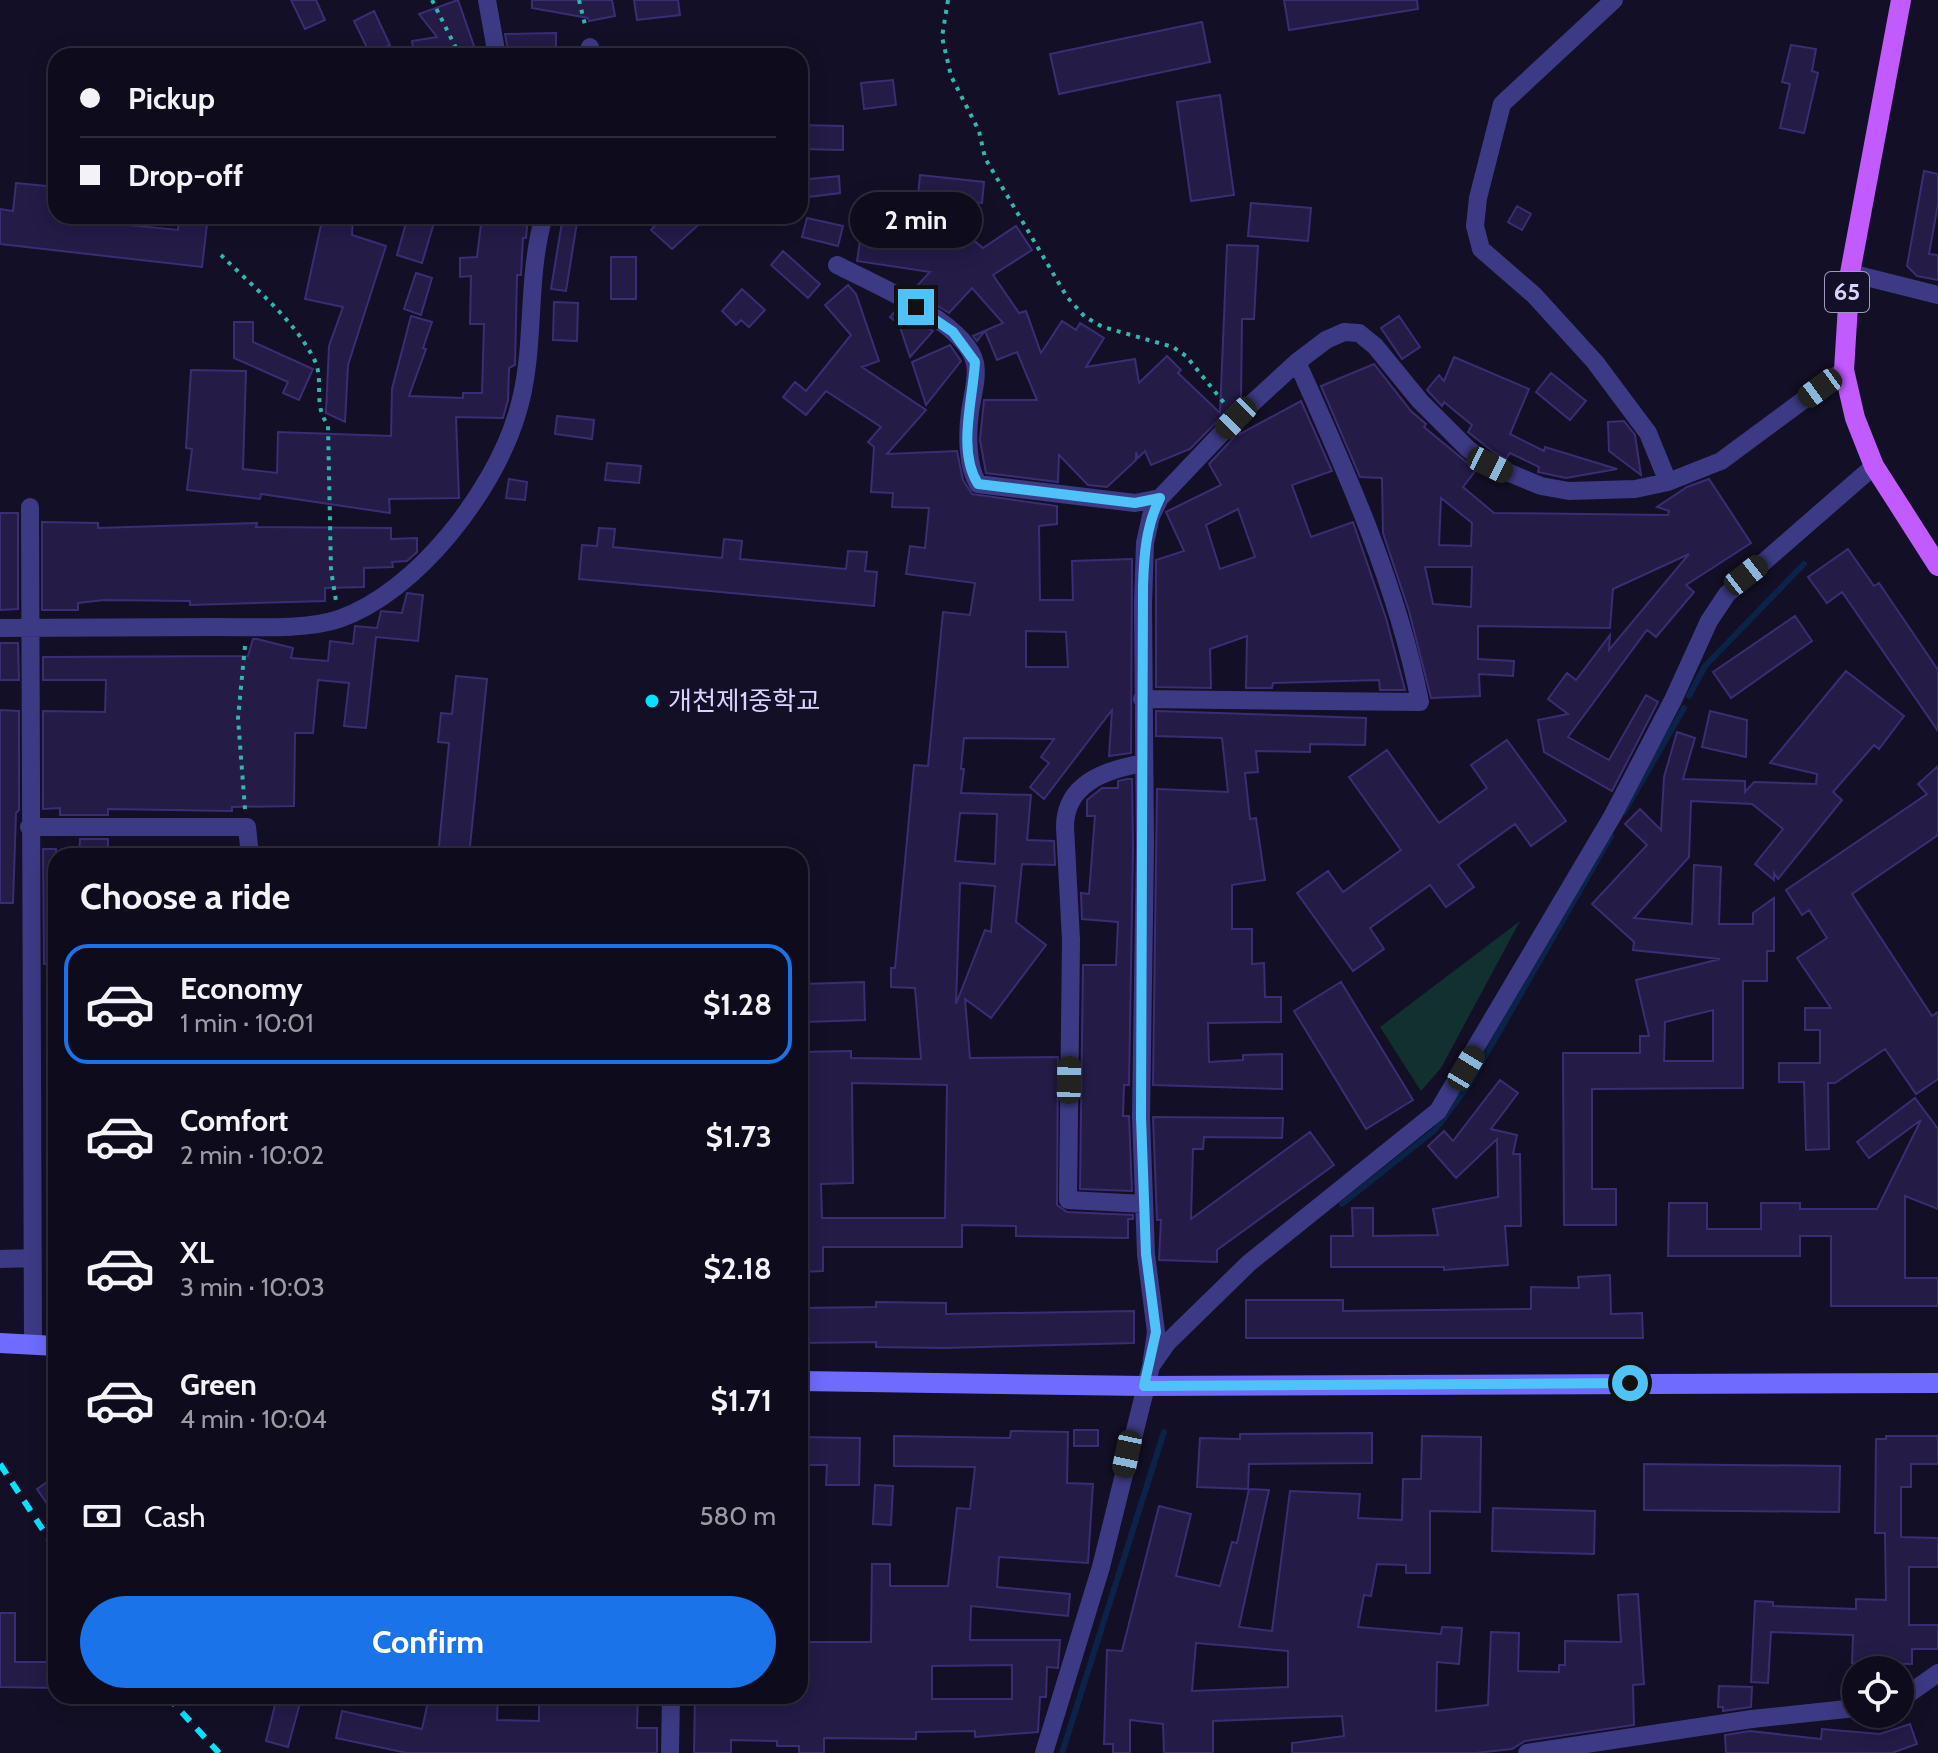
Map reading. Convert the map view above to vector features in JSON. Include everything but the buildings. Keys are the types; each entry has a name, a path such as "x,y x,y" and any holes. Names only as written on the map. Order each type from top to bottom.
{"main road":[{"name":"65","path":"1901,0 1850,273 1844,370 1855,418 1874,466 1938,566"},
{"path":"0,1343 48,1346"},
{"path":"808,1381 1147,1376 1938,1383"}],"street":[{"path":"487,0 496,48"},
{"path":"1614,0 1502,104 1478,198 1475,226 1481,249 1561,321 1604,374 1648,433 1668,482"},
{"path":"0,628 248,627 338,620 404,583 427,563 455,526 508,439 518,412 524,376 529,296 542,224"},
{"path":"837,265 939,321 965,345 975,362 968,430 973,476 978,484 1135,503 1160,498"},
{"path":"1850,273 1938,295"},
{"path":"1044,1753 1101,1567 1156,1332 1146,1254 1141,1117 1142,699 1144,556 1151,516 1160,498 1236,418 1297,362 1326,340 1344,332 1359,333 1459,442 1490,465 1515,477 1569,491 1635,489 1668,482 1721,461 1844,370"},
{"path":"1142,699 1420,702 1400,617 1341,461 1297,362"},
{"path":"1147,1376 1167,1343 1249,1263 1438,1111 1613,815 1673,700 1709,621 1727,594 1874,466"},
{"path":"30,507 28,628 33,1345"},
{"path":"1143,763 1120,767 1081,786 1065,813 1065,827 1071,940 1068,1200 1144,1204"},
{"path":"29,827 247,827 249,848"},
{"path":"0,1259 32,1258"},
{"path":"1914,1690 1938,1673"},
{"path":"670,1753 671,1704"},
{"path":"1527,1753 1752,1719 1842,1709"}],"path":[{"path":"432,0 456,48"},
{"path":"579,0 589,48"},
{"path":"948,0 942,37 951,76 979,131 985,158 1067,297 1085,317 1103,327 1173,347 1186,356 1236,418"},
{"path":"221,255 288,322 316,361 319,413 328,425 331,570 338,620"},
{"path":"247,827 238,718 248,627"}],"green space":[{"path":"1520,921 1441,1068 1421,1091 1380,1027"}],"waterway":[{"path":"1689,696 1705,666 1804,564"},
{"path":"1624,812 1684,708"},
{"path":"1342,1204 1435,1130 1468,1086 1611,836"},
{"path":"1062,1753 1164,1432"}],"railway":[{"path":"0,1464 48,1538"},
{"path":"174,1704 219,1753"}],"place":[{"name":"개천제1중학교","path":"652,701"}],"route":[{"path":"916,307 953,332 975,362 968,430 973,476 978,484 1135,503 1160,498 1151,516 1143,569 1145,847 1141,1117 1146,1254 1156,1332 1151,1366 1144,1386 1630,1383"}]}
